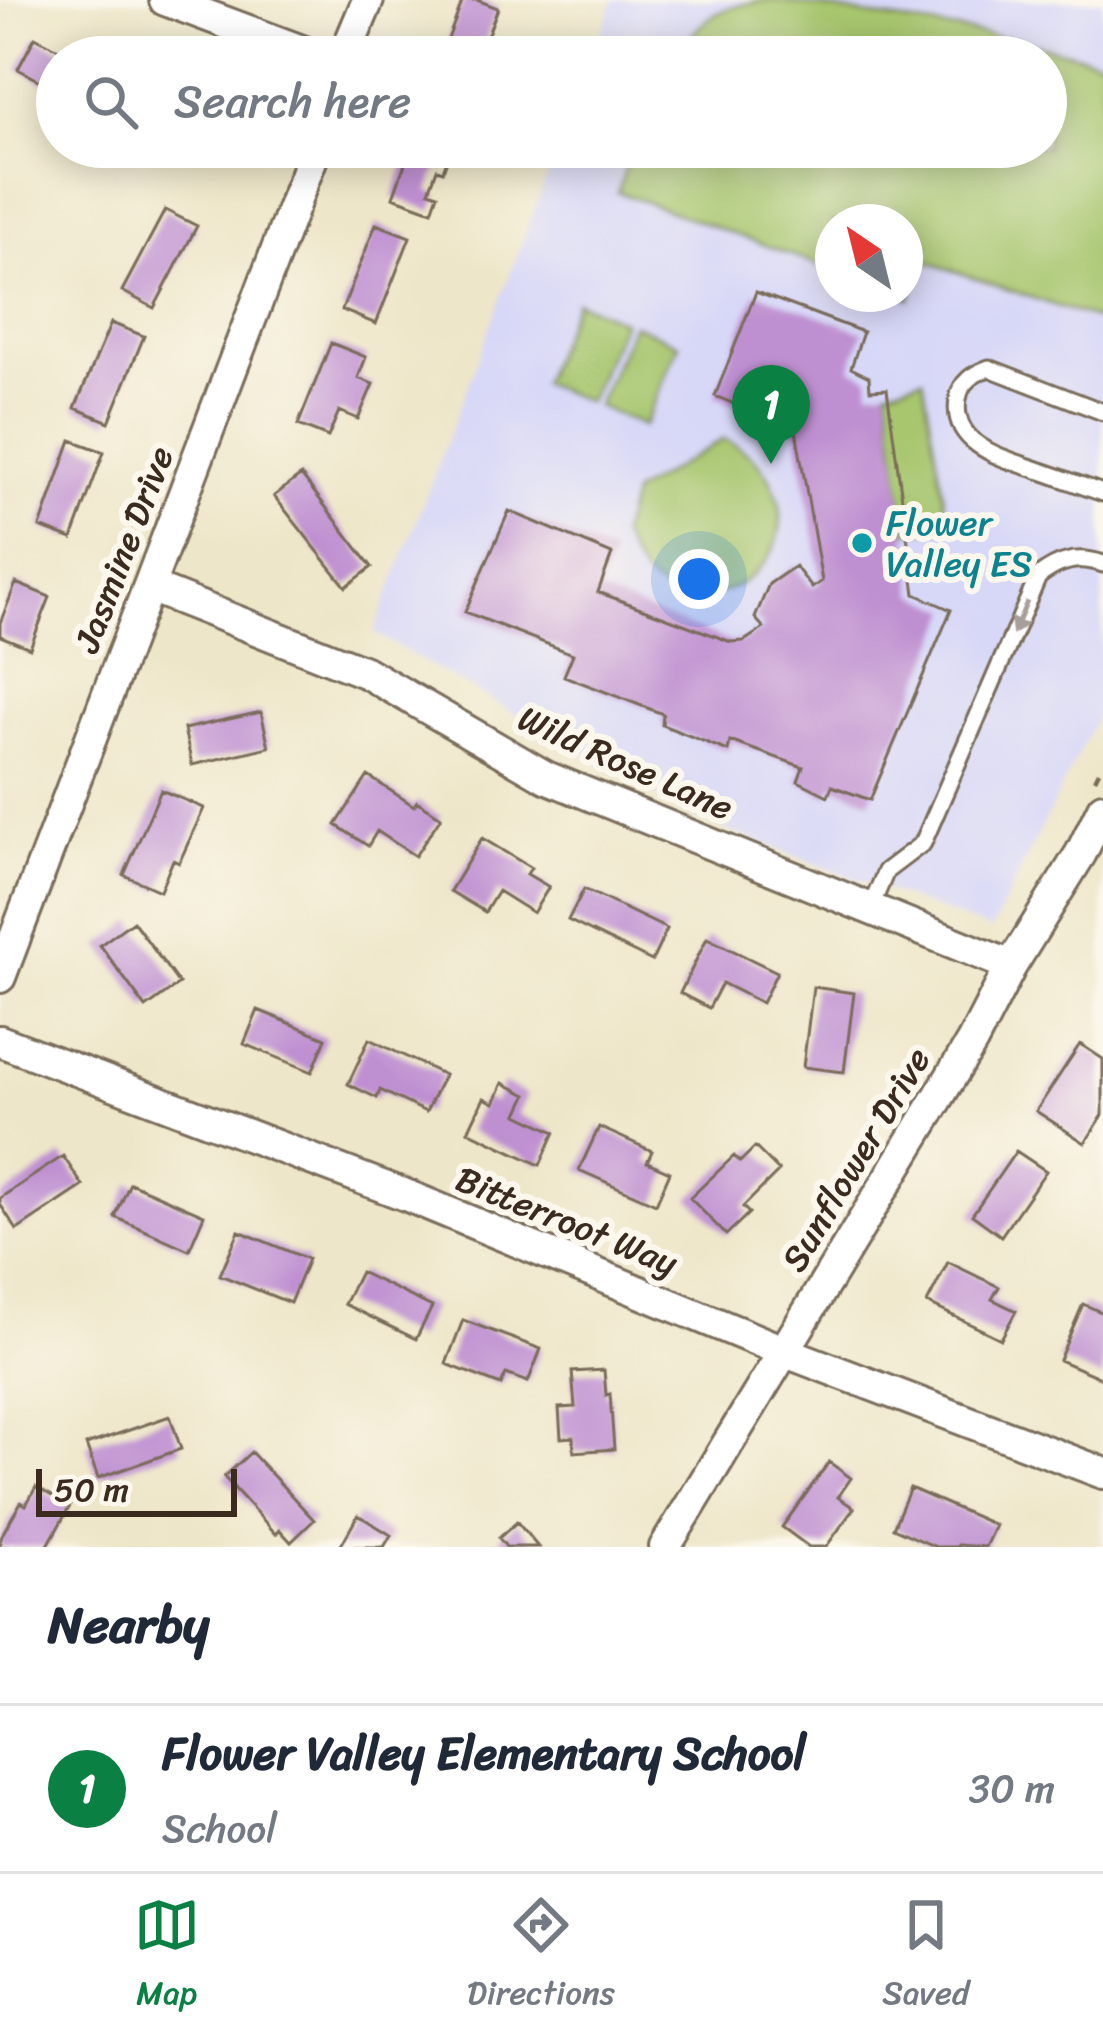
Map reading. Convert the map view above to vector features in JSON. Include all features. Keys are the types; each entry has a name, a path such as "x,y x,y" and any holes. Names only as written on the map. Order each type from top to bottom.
{"street":[{"path":"165,0 262,36"},
{"path":"353,36 368,0"},
{"name":"Jasmine Drive","path":"0,977 308,168"},
{"name":"Wild Rose Lane","path":"150,587 367,673 547,777 1011,967"},
{"name":"Sunflower Drive","path":"664,1547 972,1042 1103,808"},
{"name":"Bitterroot Way","path":"0,1041 408,1196 783,1351 1103,1474"}],"lane":[{"path":"1103,412 989,368 972,374 957,404 968,437 985,451 1103,493"},
{"path":"870,909 886,871 923,843 1038,577 1057,562 1088,559 1103,564"}],"shaded area":[{"path":"614,0 1103,0 1103,704 991,930 698,819 374,633 550,168 1067,168 1067,36 600,36"}],"green space":[{"path":"775,0 993,36 692,36 728,8"},
{"path":"1067,52 1103,61 1103,322 923,260 923,204 815,204 815,263 618,192 625,168 1067,168"},
{"path":"576,301 623,321 588,402 541,383"},
{"path":"633,324 679,344 644,426 597,406"},
{"path":"923,378 949,526 906,532 887,389"},
{"path":"724,439 755,459 771,481 781,515 778,539 751,577 730,589 707,596 658,587 640,571 620,535 633,493"}],"building":[{"path":"463,0 498,8 487,36 449,36"},
{"path":"35,37 36,38 36,79 18,69"},
{"path":"403,168 444,168 437,169 429,191 438,194 432,211 393,197"},
{"path":"165,210 197,226 154,308 122,291"},
{"path":"376,224 410,237 376,324 342,310"},
{"name":"Flower Valley ES","path":"756,292 863,332 851,368 869,377 870,390 887,389 915,594 951,610 870,800 832,786 828,796 798,781 803,767 730,741 728,751 662,725 663,714 564,676 573,654 465,612 509,511 612,554 598,592 731,642 744,641 764,628 755,618 769,584 795,566 812,588 822,581 796,430 715,396"},
{"path":"111,323 144,336 109,422 75,408"},
{"path":"331,343 366,357 358,378 373,384 358,419 339,411 328,437 298,425"},
{"path":"71,440 104,452 72,539 40,527"},
{"path":"301,475 372,567 346,587 274,496"},
{"path":"16,583 50,597 30,648 0,636 0,623"},
{"path":"261,712 269,747 192,765 184,729"},
{"path":"368,776 414,806 417,801 441,817 415,856 377,831 368,846 336,825"},
{"path":"161,790 204,808 179,863 173,860 160,891 124,875"},
{"path":"482,838 531,868 527,874 549,887 533,913 498,891 485,912 450,891"},
{"path":"584,889 667,929 652,961 568,920"},
{"path":"133,921 179,984 146,1008 100,945"},
{"path":"707,938 777,972 762,1003 722,983 709,1008 680,993"},
{"path":"813,987 854,993 844,1072 803,1067"},
{"path":"258,1010 326,1038 312,1072 244,1044"},
{"path":"369,1039 444,1075 426,1112 380,1090 377,1098 348,1084"},
{"path":"1080,1044 1103,1059 1103,1115 1085,1143 1036,1111"},
{"path":"503,1083 527,1095 518,1114 555,1132 540,1165 468,1131 484,1098 494,1103"},
{"path":"599,1127 652,1151 647,1162 670,1172 656,1204 579,1170"},
{"path":"755,1147 779,1171 743,1207 749,1213 726,1235 690,1198 734,1156 740,1162"},
{"path":"1016,1151 1046,1171 1001,1236 972,1215"},
{"path":"63,1156 83,1186 17,1230 0,1198"},
{"path":"130,1183 204,1215 189,1250 115,1217"},
{"path":"239,1231 308,1259 290,1303 220,1275"},
{"path":"948,1262 999,1287 992,1299 1016,1311 1001,1339 927,1303"},
{"path":"360,1272 432,1307 416,1339 344,1304"},
{"path":"1083,1304 1103,1313 1103,1379 1059,1360"},
{"path":"463,1320 541,1349 528,1382 506,1374 501,1385 446,1364"},
{"path":"604,1370 614,1449 574,1452 573,1437 561,1438 559,1408 575,1407 572,1372"},
{"path":"170,1416 181,1449 98,1478 86,1445"},
{"path":"251,1452 314,1520 291,1542 280,1530 276,1534 224,1477"},
{"path":"829,1462 851,1478 838,1497 854,1508 826,1547 809,1547 782,1527"},
{"path":"36,1487 70,1506 47,1547 0,1547 0,1538 21,1502 26,1505"},
{"path":"910,1488 995,1525 985,1547 936,1547 893,1528"},
{"path":"358,1515 391,1535 384,1547 340,1547"},
{"path":"517,1522 538,1547 506,1547 499,1538"}],"place":[{"name":"Flower Valley Elementary School","path":"771,464"},
{"name":"Flower Valley ES","path":"862,543"}]}
